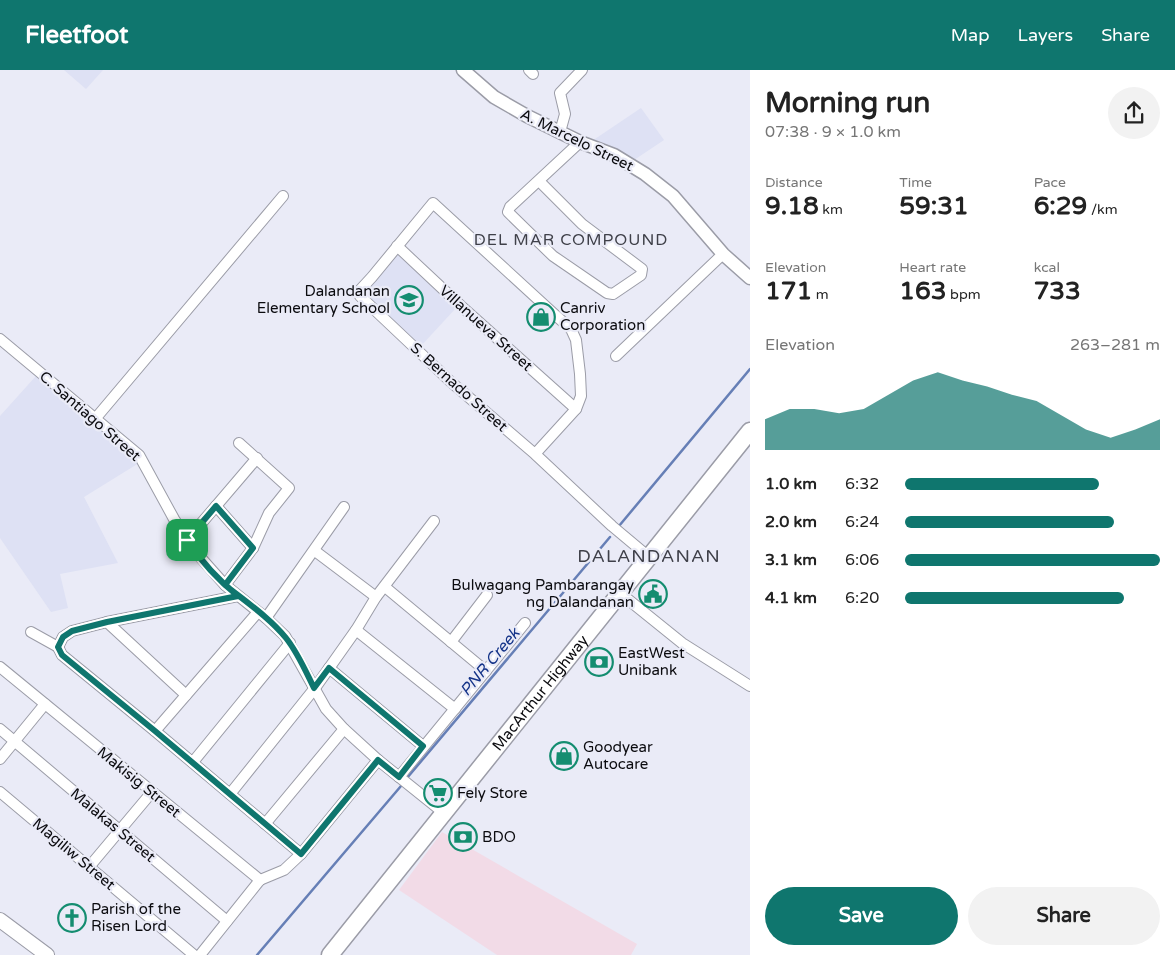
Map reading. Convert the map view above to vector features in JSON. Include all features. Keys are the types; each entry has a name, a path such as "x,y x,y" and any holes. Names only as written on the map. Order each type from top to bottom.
{"highway":[{"name":"MacArthur Highway","path":"330,955 750,431"}],"main road":[{"path":"0,920 47,955"}],"street":[{"name":"A. Marcelo Street","path":"463,70 494,97 527,116 614,156 645,174 673,196 723,254 750,278"},
{"path":"560,132 565,114 560,93 582,70"},
{"path":"539,181 582,224 642,269 641,275 613,294 607,293 553,256 508,212 510,207 580,142"},
{"path":"94,418 284,196"},
{"name":"S. Bernado Street","path":"576,409 581,396 580,374 576,340 571,330 433,203 358,293 451,382 536,454 612,526 649,557"},
{"name":"Villanueva Street","path":"397,246 576,409"},
{"path":"616,356 723,254"},
{"name":"C. Santiago Street","path":"0,339 139,455 187,540 206,566 225,585 262,615 290,643 326,709 344,729 378,760 444,813"},
{"path":"536,454 576,409"},
{"path":"225,585 253,548 269,513 289,488 239,443"},
{"path":"187,540 257,458"},
{"path":"216,506 253,548"},
{"path":"155,731 186,695 262,615 315,551 344,507"},
{"path":"230,794 329,668 356,630 376,597 434,521"},
{"path":"315,551 376,597"},
{"path":"385,587 486,671"},
{"path":"620,593 682,643 750,686"},
{"path":"451,642 487,595"},
{"path":"58,647 63,637 72,631 107,622 238,596"},
{"path":"107,622 186,695"},
{"path":"399,777 525,623"},
{"path":"356,630 455,709"},
{"path":"31,632 58,647 62,655 193,762 301,854"},
{"path":"193,762 290,643"},
{"name":"Makisig Street","path":"0,667 260,880"},
{"path":"329,668 423,746"},
{"path":"0,759 45,704"},
{"name":"Malakas Street","path":"0,729 227,921"},
{"path":"266,824 344,729"},
{"path":"200,955 260,880 284,870 301,854 378,760"},
{"name":"Magiliw Street","path":"0,792 194,955"},
{"path":"89,867 152,792"}],"shaded area":[{"path":"64,70 103,70 86,89"},
{"path":"641,108 664,140 634,160 592,141"},
{"name":"Dalandanan Elementary School","path":"396,253 456,308 420,347 361,293"},
{"path":"36,376 139,463 84,497 118,563 60,574 68,608 51,612 0,538 0,416"},
{"path":"442,832 637,944 631,955 497,955 399,890"}],"waterway":[{"name":"PNR Creek","path":"619,526 750,369"},
{"name":"PNR Creek","path":"407,778 610,537"},
{"name":"PNR Creek","path":"257,955 401,786"}],"place":[{"name":"Dalandanan Elementary School","path":"409,300"},
{"name":"Canriv Corporation","path":"541,317"},
{"name":"Bulwagang Pambarangay ng Dalandanan","path":"653,594"},
{"name":"EastWest Unibank","path":"599,662"},
{"name":"Goodyear Autocare","path":"564,756"},
{"name":"Fely Store","path":"438,793"},
{"name":"BDO","path":"463,837"},
{"name":"Parish of the Risen Lord","path":"72,918"}],"district":[{"name":"DEL MAR COMPOUND","path":"571,240"},
{"name":"DALANDANAN","path":"649,556"}],"route":[{"path":"187,540 210,570 225,585 238,596 107,622 72,631 63,637 58,647 62,655 193,762 301,854 378,760 399,777 423,746 329,668 314,688 285,636 266,618 225,585 253,548 216,506 187,540"}]}
